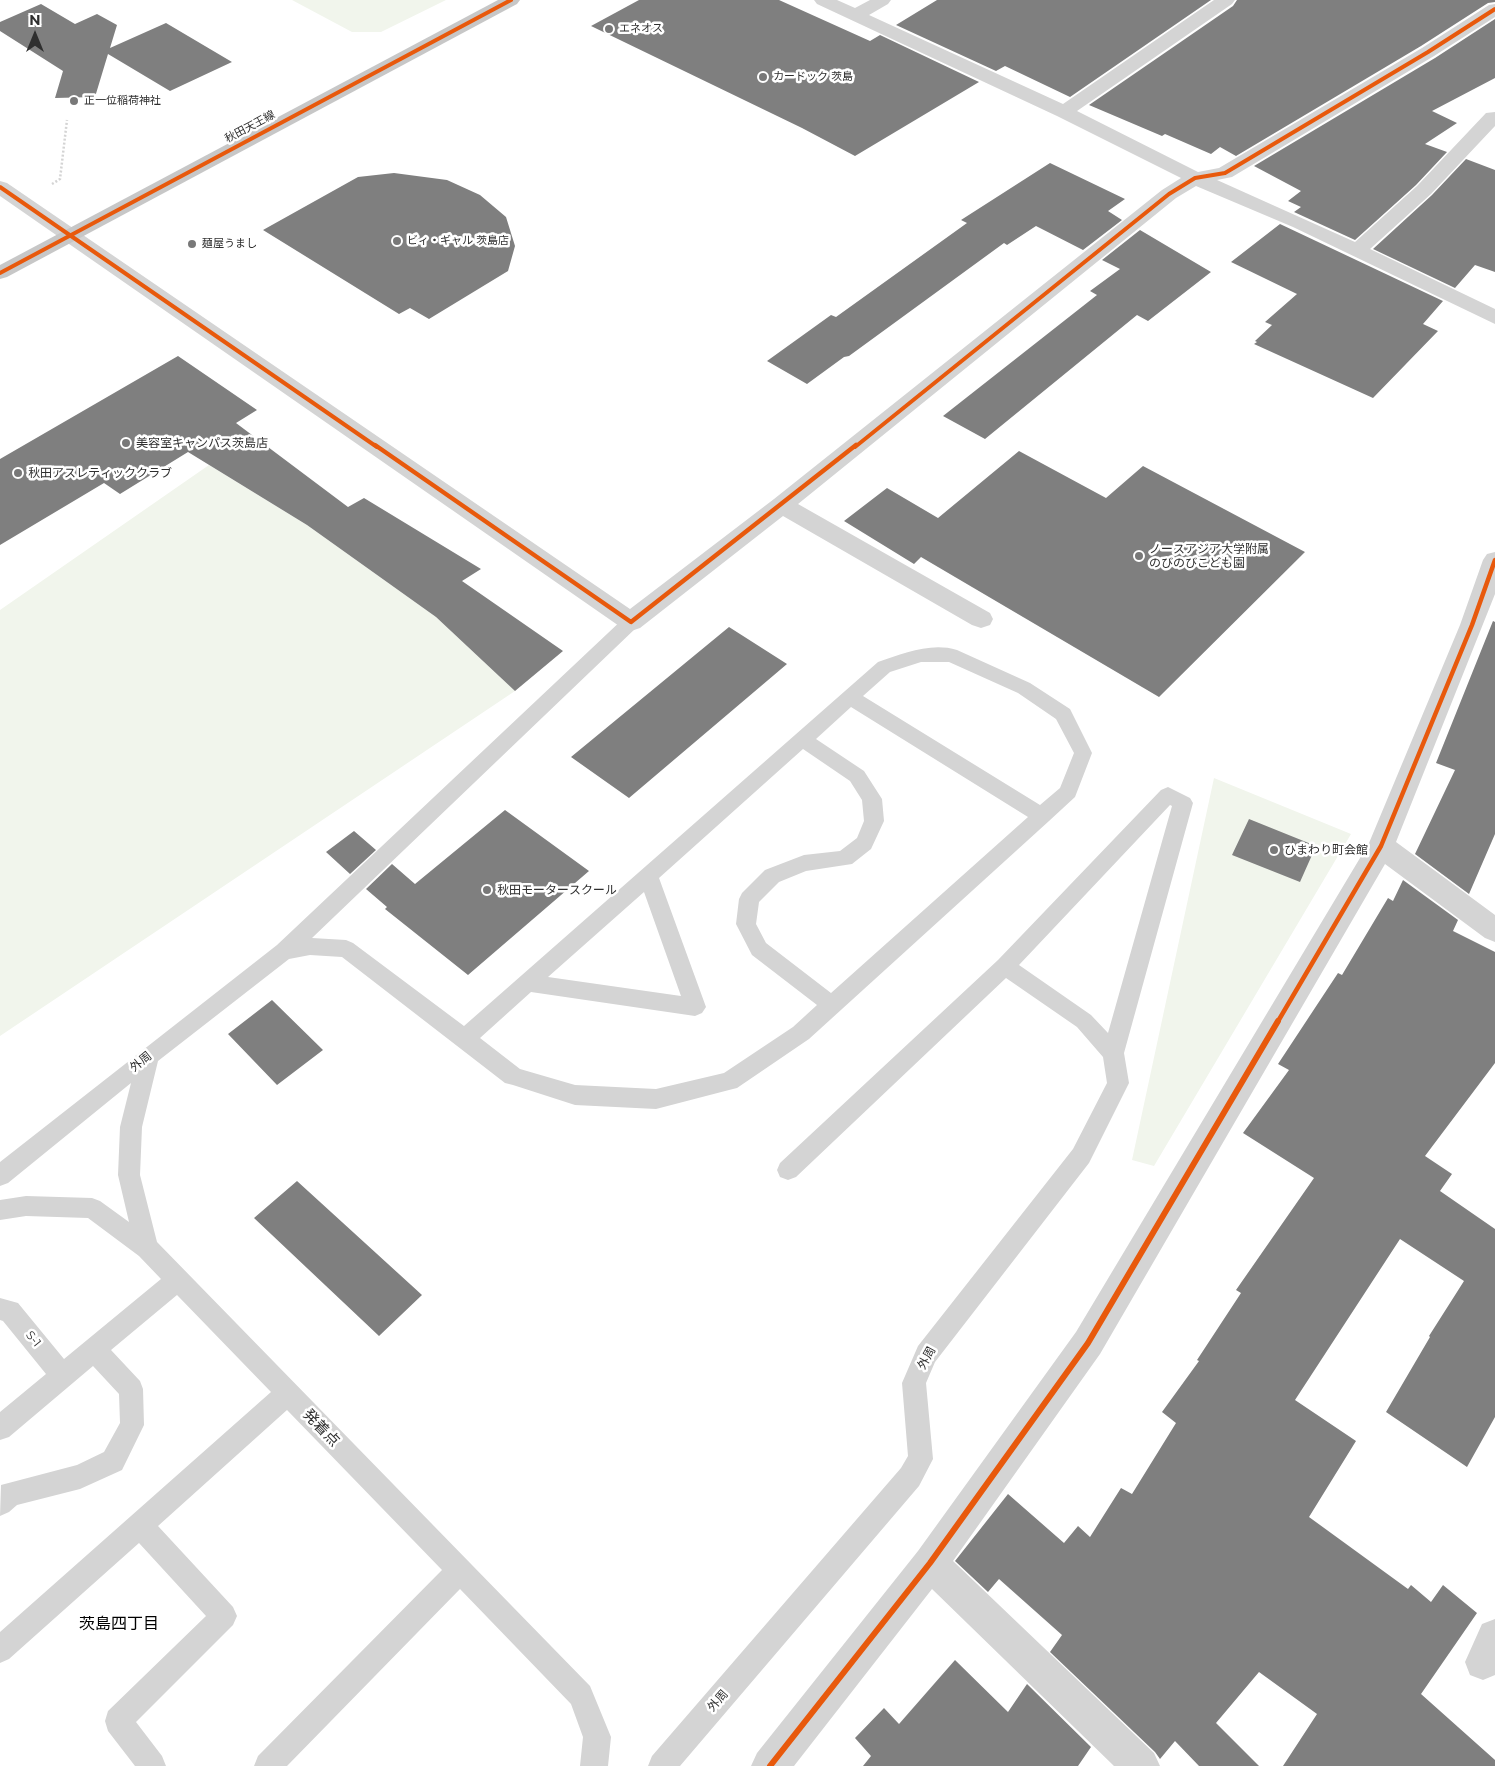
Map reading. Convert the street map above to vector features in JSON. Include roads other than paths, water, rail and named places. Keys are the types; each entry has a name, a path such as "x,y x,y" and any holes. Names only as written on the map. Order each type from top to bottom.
{"main road":[{"name":"秋田天王線","path":"0,273 511,0"}],"street":[{"path":"823,0 1064,112 1195,178 1300,223 1495,318"},
{"path":"858,15 882,0"},
{"path":"1064,112 1226,0"},
{"path":"0,187 631,622 782,505 1169,194 1195,178 1224,173 1428,52 1495,9"},
{"path":"1357,250 1424,190 1493,117"},
{"path":"782,505 981,618"},
{"path":"770,1766 930,1563 1088,1343 1381,846 1472,625 1495,560"},
{"path":"1381,846 1495,930"},
{"path":"930,1563 1141,1766"}],"lane":[{"name":"外周","path":"0,1176 149,1056 284,951 631,622"},
{"path":"284,951 310,946 346,949 464,1039 513,1076 575,1095 656,1099 729,1081 802,1033 1068,792 1083,753 1062,714 1024,688 951,655 922,655 884,667 464,1039"},
{"path":"850,697 1042,816"},
{"path":"802,739 857,776 872,799 874,821 864,843 845,858 804,863 772,876 749,899 746,924 759,949 832,1005"},
{"path":"788,1170 1005,966 1168,795 1183,803 1113,1053"},
{"path":"528,983 695,1007 648,875"},
{"path":"1005,966 1084,1021 1113,1053"},
{"name":"外周","path":"662,1766 910,1477 921,1459 914,1383 926,1354 1081,1156 1118,1083 1113,1053"},
{"path":"147,1248 129,1175 131,1126 149,1056"},
{"name":"発着点","path":"0,1210 26,1206 92,1208 147,1248 581,1695 597,1737 594,1766"},
{"path":"0,1428 178,1279"},
{"name":"S-1","path":"0,1309 10,1311 63,1376"},
{"path":"0,1503 10,1494 80,1477 113,1462 132,1426 131,1389 94,1350"},
{"path":"0,1649 288,1393"},
{"path":"140,1525 224,1616 118,1721 152,1766"},
{"path":"268,1766 460,1571"}],"place":[{"name":"エネオス","path":"609,29"},
{"name":"カードック 茨島","path":"763,77"},
{"name":"正一位稲荷神社","path":"74,101"},
{"name":"ビィ・ギャル 茨島店","path":"397,241"},
{"name":"麺屋うまし","path":"192,244"},
{"name":"美容室キャンパス茨島店","path":"126,443"},
{"name":"秋田アスレティッククラブ","path":"18,473"},
{"name":"ノースアジア大学附属 のびのびこども園","path":"1139,556"},
{"name":"ひまわり町会館","path":"1274,850"},
{"name":"秋田モータースクール","path":"487,890"}],"district":[{"name":"茨島四丁目","path":"119,1624"}]}
